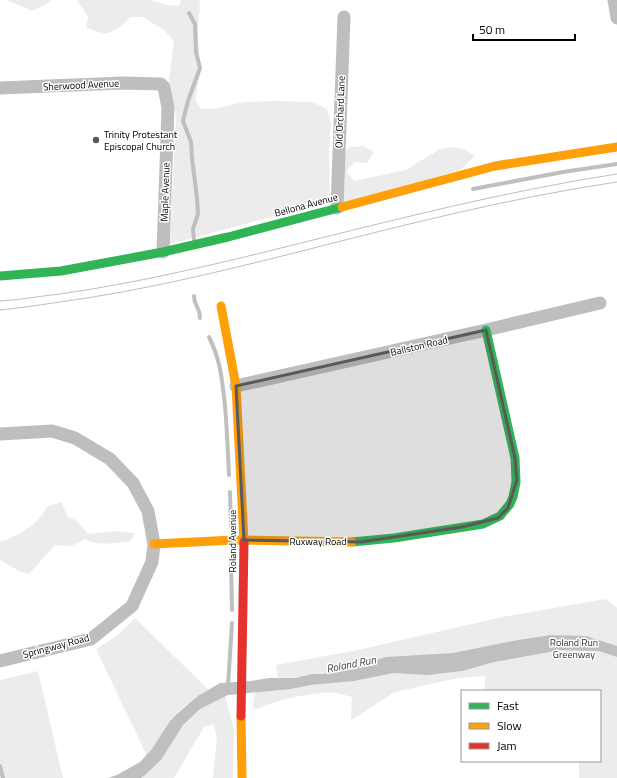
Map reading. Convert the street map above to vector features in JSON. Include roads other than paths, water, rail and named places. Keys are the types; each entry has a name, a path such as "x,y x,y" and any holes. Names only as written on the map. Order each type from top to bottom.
{"street":[{"path":"614,0 617,18"},
{"name":"Old Orchard Lane","path":"337,208 344,17"},
{"name":"Sherwood Avenue","path":"0,88 123,83 161,84"},
{"name":"Maple Avenue","path":"161,84 164,87 168,108 163,252"},
{"name":"Bellona Avenue","path":"0,276 61,271 163,252 495,166 617,147"},
{"name":"Ballston Road","path":"236,386 600,303"},
{"name":"Roland Avenue","path":"221,306 236,386 244,540 241,677 242,778"},
{"name":"Ruxway Road","path":"154,544 244,540 360,542 482,524 498,518 508,508 515,492 517,480 515,458 486,330"},
{"path":"0,434 52,431 75,438 110,459 133,483 148,511 154,544"},
{"name":"Springway Road","path":"0,661 91,639 132,606 152,562 154,544"}],"waterway":[{"path":"189,13 195,24 196,52 200,68 188,101 183,121 191,142 197,198 198,214 193,229 194,240"},
{"path":"473,189 563,172 617,164"},
{"path":"194,296 200,318"},
{"path":"209,337 219,363 222,379 226,415 229,475"},
{"path":"230,492 231,526"},
{"path":"231,558 232,610"},
{"path":"228,686 232,623"},
{"path":"0,766 3,778"}],"tram line":[{"path":"0,301 89,290 146,279 232,260 452,206 617,174"},
{"path":"0,310 90,298 150,287 239,267 377,232 497,204 577,188 617,182"}],"place":[{"name":"Trinity Protestant Episcopal Church","path":"96,140"}],"park label":[{"name":"Roland Run Greenway","path":"574,648"}],"water label":[{"name":"Roland Run","path":"351,664"}]}
